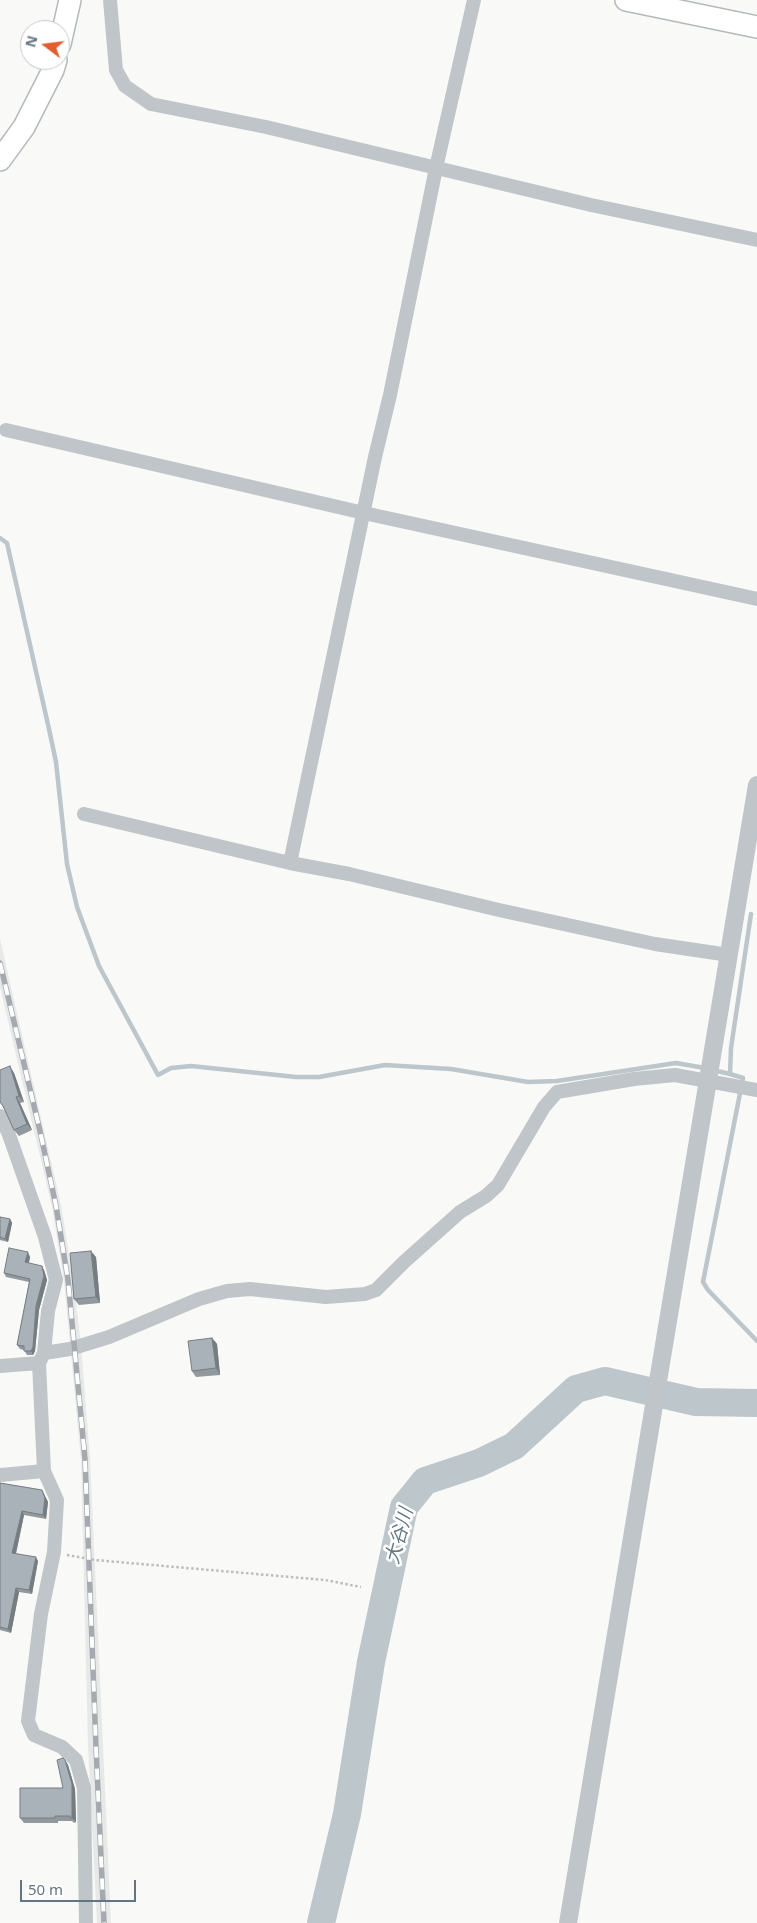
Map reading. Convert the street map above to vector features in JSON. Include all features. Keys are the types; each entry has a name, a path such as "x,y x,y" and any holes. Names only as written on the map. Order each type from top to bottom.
{"main road":[{"path":"65,20 70,0"},
{"path":"626,0 757,28"},
{"path":"0,160 24,127 53,70"}],"street":[{"path":"110,0 116,70 125,86 151,104 266,127 591,205 757,240"},
{"path":"290,863 436,168 474,0"},
{"path":"6,430 364,513 757,599"},
{"path":"568,1923 653,1412 658,1371 757,785"},
{"path":"84,814 290,863 349,874 655,944 729,954"},
{"path":"0,1366 41,1358 109,1337 199,1299 227,1291 250,1289 326,1297 365,1294 376,1290 460,1212 486,1196 498,1185 544,1107 557,1092 634,1079 709,1072 733,1084 755,1090"},
{"path":"0,1116 8,1132 44,1237 56,1280 48,1310 41,1358 44,1471 57,1500 54,1552 41,1614 28,1720 34,1735 62,1747 76,1760 84,1788 86,1923"},
{"path":"0,1475 44,1471"}],"path":[{"path":"54,1552 95,1560 326,1580 362,1587"}],"shaded area":[{"path":"0,939 61,1205 73,1278 81,1345 90,1458 111,1923 97,1923 88,1746 81,1460 64,1281 52,1207 0,987"}],"building":[{"path":"10,1066 19,1096 16,1097 27,1124 14,1130 0,1102 0,1070"},
{"path":"0,1217 10,1219 5,1239 0,1237"},
{"path":"9,1248 28,1252 25,1262 42,1266 44,1276 36,1306 33,1347 31,1351 24,1351 24,1346 17,1345 30,1279 4,1273"},
{"path":"91,1251 96,1297 74,1299 70,1253"},
{"path":"212,1338 216,1368 192,1371 188,1341"},
{"path":"0,1483 42,1490 45,1498 43,1515 22,1511 12,1553 36,1557 29,1590 16,1588 8,1629 0,1627"},
{"path":"63,1758 72,1784 72,1818 70,1816 55,1816 55,1818 20,1818 20,1788 63,1788 57,1760"}],"waterway":[{"path":"0,538 7,543 56,762 67,864 77,907 99,966 158,1075 171,1068 191,1066 296,1077 319,1077 385,1065 451,1069 528,1082 557,1081 676,1063 705,1068"},
{"path":"751,914 731,1048 730,1074 743,1078 703,1282 708,1290 757,1341"},
{"path":"713,1070 730,1074"},
{"name":"大谷川","path":"321,1923 347,1814 371,1662 404,1507 425,1481 479,1463 514,1446 576,1389 605,1381 696,1402 757,1403"}],"railway":[{"path":"0,963 40,1131 56,1206 68,1280 85,1459 104,1923"}]}
